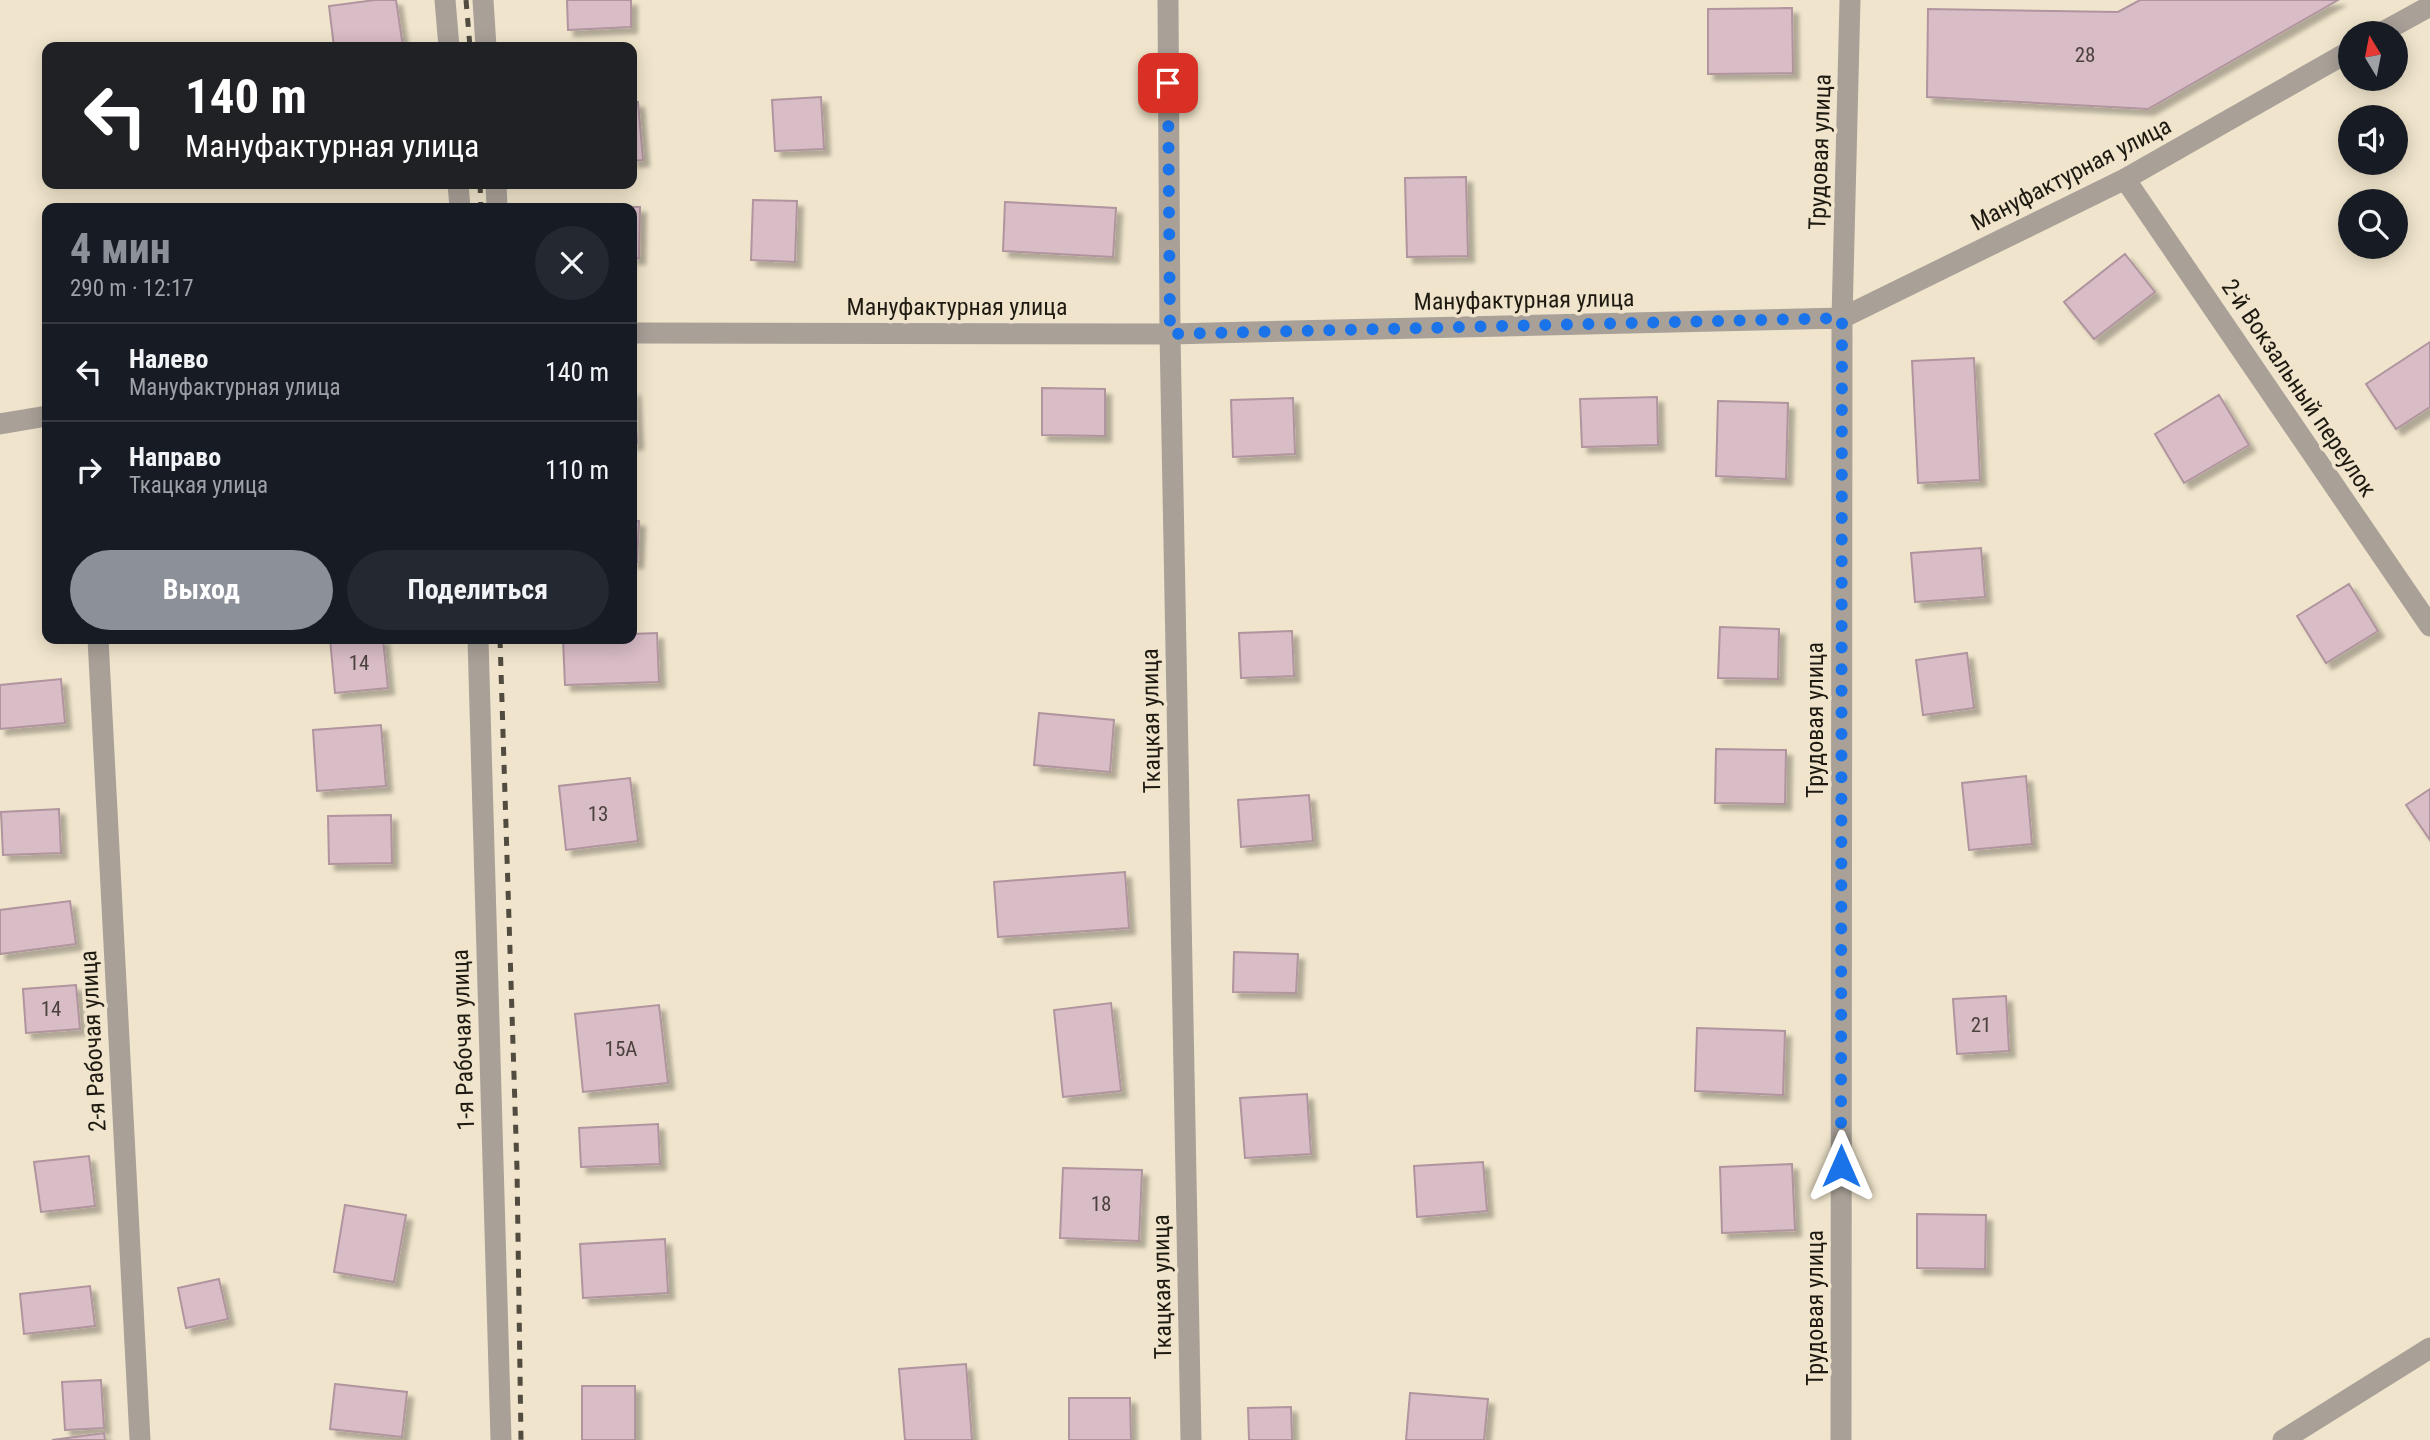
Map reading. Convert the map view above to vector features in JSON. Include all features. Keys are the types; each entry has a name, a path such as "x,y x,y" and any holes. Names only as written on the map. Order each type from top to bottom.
{"street":[{"path":"445,0 449,42"},
{"path":"483,0 486,42"},
{"name":"Ткацкая улица","path":"1168,0 1170,334 1191,1440"},
{"name":"Трудовая улица","path":"1841,1440 1842,318 1850,0"},
{"path":"2403,21 2430,6"},
{"name":"Мануфактурная улица","path":"637,333 1170,334 1842,318 2125,179 2338,58"},
{"name":"2-й Вокзальный переулок","path":"2125,179 2430,626"},
{"path":"0,424 42,417"},
{"name":"2-я Рабочая улица","path":"98,644 140,1440"},
{"name":"1-я Рабочая улица","path":"478,644 502,1440"},
{"path":"2283,1440 2430,1348"}],"building":[{"path":"396,0 402,42 333,42 329,6"},
{"path":"567,0 631,0 631,27 568,30"},
{"path":"2140,0 2338,0 2148,109 1927,97 1928,9 2118,12"},
{"path":"1792,8 1793,73 1708,74 1708,9"},
{"path":"821,97 824,149 775,151 772,100"},
{"path":"637,102 638,102 643,160 637,161"},
{"path":"1466,177 1468,256 1407,257 1405,178"},
{"path":"753,200 797,201 795,262 751,260"},
{"path":"1005,202 1116,208 1113,257 1003,251"},
{"path":"637,207 640,207 637,258"},
{"path":"2125,254 2155,292 2094,339 2064,302"},
{"path":"2430,342 2430,407 2396,429 2366,384"},
{"path":"1974,358 1980,480 1918,483 1912,361"},
{"path":"1042,388 1105,389 1105,436 1042,435"},
{"path":"2219,395 2249,445 2184,483 2155,434"},
{"path":"1657,397 1658,445 1582,447 1580,399"},
{"path":"1293,398 1295,454 1233,457 1231,400"},
{"path":"1718,401 1788,403 1786,479 1716,476"},
{"path":"637,521 639,521 637,562"},
{"path":"1981,548 1985,597 1915,602 1911,553"},
{"path":"2349,584 2378,631 2326,663 2297,616"},
{"path":"1720,627 1779,629 1778,679 1718,678"},
{"path":"1292,631 1294,676 1241,678 1239,633"},
{"path":"657,633 659,682 565,685 563,644 637,644 637,634"},
{"path":"330,644 384,644 388,688 335,693"},
{"path":"1967,653 1974,708 1923,715 1916,660"},
{"path":"61,679 65,723 0,729 0,685"},
{"path":"1039,713 1114,720 1110,772 1034,765"},
{"path":"381,725 386,786 317,791 313,730"},
{"path":"1716,749 1786,750 1785,804 1715,803"},
{"path":"2026,776 2032,844 1969,850 1962,783"},
{"path":"630,778 638,841 566,850 559,786"},
{"path":"2430,789 2430,840 2406,805"},
{"path":"1309,795 1313,841 1241,847 1238,800"},
{"path":"59,809 61,853 3,855 1,812"},
{"path":"391,815 392,863 329,864 328,816"},
{"path":"1125,872 1129,928 998,937 994,882"},
{"path":"70,901 76,944 0,954 0,910"},
{"path":"1234,952 1298,954 1296,993 1233,992"},
{"path":"76,985 80,1029 26,1033 23,989"},
{"path":"2006,996 2009,1051 1957,1054 1953,999"},
{"path":"1111,1003 1121,1091 1063,1097 1054,1010"},
{"path":"659,1005 668,1083 583,1092 575,1014"},
{"path":"1697,1028 1785,1031 1783,1095 1695,1091"},
{"path":"1307,1094 1311,1154 1245,1158 1240,1098"},
{"path":"658,1124 660,1164 581,1167 579,1128"},
{"path":"89,1156 95,1206 41,1212 34,1162"},
{"path":"1483,1162 1487,1211 1417,1217 1414,1166"},
{"path":"1792,1164 1795,1230 1722,1233 1720,1167"},
{"path":"1063,1168 1142,1170 1139,1241 1060,1238"},
{"path":"345,1205 406,1215 394,1282 334,1272"},
{"path":"1917,1214 1986,1215 1985,1269 1917,1268"},
{"path":"665,1239 668,1293 583,1298 580,1244"},
{"path":"219,1279 228,1319 186,1328 178,1288"},
{"path":"90,1286 95,1326 24,1334 20,1294"},
{"path":"966,1364 972,1440 905,1440 899,1369"},
{"path":"101,1380 104,1428 65,1430 62,1382"},
{"path":"335,1384 407,1392 402,1437 330,1429"},
{"path":"582,1386 635,1386 635,1440 582,1440"},
{"path":"1410,1393 1488,1399 1484,1440 1406,1440"},
{"path":"1069,1398 1130,1398 1131,1440 1069,1440"},
{"path":"1291,1407 1292,1440 1249,1440 1248,1408"},
{"path":"104,1433 105,1440 52,1440"}],"railway":[{"path":"466,0 470,42"},
{"path":"480,189 481,203"},
{"path":"500,644 517,1169 521,1440"}],"route":[{"path":"1168,83 1170,334 1842,318 1841,1166"}]}
